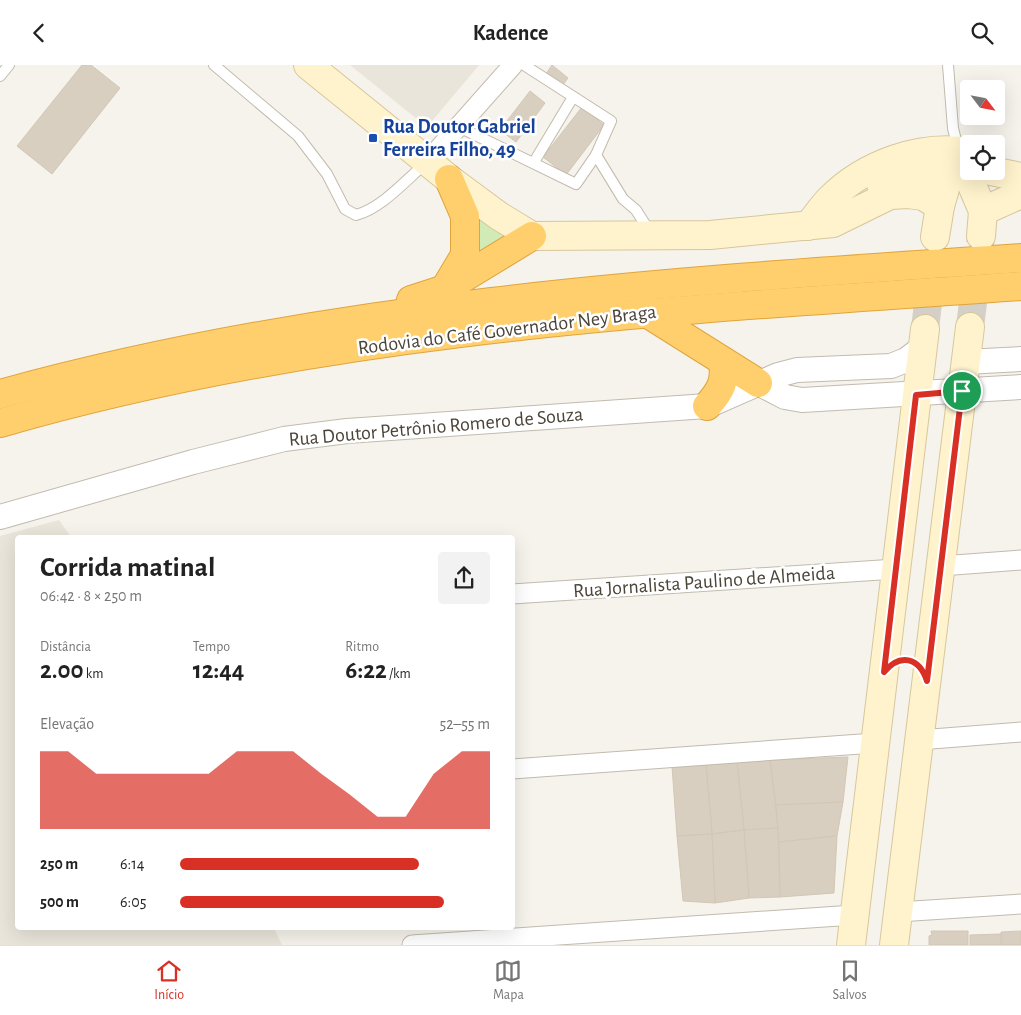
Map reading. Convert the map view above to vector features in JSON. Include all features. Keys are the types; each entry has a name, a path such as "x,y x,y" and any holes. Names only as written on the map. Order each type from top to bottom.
{"highway":[{"path":"445,289 465,255 465,216 449,179"},
{"path":"346,322 445,289 532,236"},
{"name":"Rodovia do Café Governador Ney Braga","path":"0,394 143,359 346,322 499,301 658,284 1021,258"},
{"name":"Rodovia do Café Governador Ney Braga","path":"0,423 127,390 231,369 500,327 645,312 1021,286"},
{"path":"645,312 758,383"},
{"path":"708,406 718,395 723,383 723,361"}],"main road":[{"path":"308,65 426,162 500,216 532,236 710,235 808,226 833,223 890,195 908,193 923,196 940,206"},
{"path":"1005,161 1021,167"},
{"path":"808,226 837,205 868,188 902,176 960,164"},
{"path":"1005,173 1021,177"},
{"path":"935,237 940,206 960,174"},
{"path":"971,180 982,223"},
{"path":"982,223 1021,194"},
{"path":"940,206 948,199 960,196 971,199 982,223"},
{"path":"894,945 970,327"},
{"path":"851,945 924,338"},
{"path":"890,613 895,626 906,634 920,634 931,625 935,612"},
{"path":"884,672 891,663 903,659 914,661 923,669 927,681"}],"street":[{"path":"426,162 460,127 513,65"},
{"name":"Rua Doutor Petrônio Romero de Souza","path":"0,517 246,447 316,434 708,406 758,383 797,370 891,366 906,360 924,338"},
{"path":"965,362 1021,359"},
{"path":"758,383 785,397 802,400 916,395 1021,387"},
{"path":"940,566 1021,560"},
{"name":"Rua Jornalista Paulino de Almeida","path":"515,594 896,569"},
{"path":"920,740 1021,733"},
{"path":"515,769 875,743"},
{"path":"898,912 1021,904"},
{"path":"412,945 854,915"}],"lane":[{"path":"0,76 9,65"},
{"path":"214,65 298,136 327,174 345,209 356,215 365,213 380,202 426,162"},
{"path":"460,127 576,184 596,155 611,121 524,65"},
{"path":"948,65 953,128 960,146"},
{"path":"534,162 573,97"},
{"path":"596,155 623,199 636,209 652,236"}],"shaded area":[{"path":"350,65 479,65 427,127"},
{"path":"59,520 70,535 15,535 15,930 275,930 282,945 0,945 0,536"}],"green space":[{"path":"474,215 513,240 474,264"}],"building":[{"path":"82,65 91,65 120,88 52,174 17,146"},
{"path":"552,65 568,78 562,86 546,74"},
{"path":"530,91 545,103 516,142 500,130"},
{"path":"582,107 604,125 566,175 543,157"},
{"path":"848,757 843,802 776,805 770,760"},
{"path":"770,760 778,828 744,830 737,762"},
{"path":"737,762 744,830 712,834 706,764"},
{"path":"706,764 712,834 677,836 672,766"},
{"path":"843,802 837,836 779,842 776,805"},
{"path":"778,828 780,897 749,898 744,830"},
{"path":"744,830 749,898 715,903 712,834"},
{"path":"712,834 715,903 683,901 677,836"},
{"path":"837,836 834,893 780,897 779,842"},
{"path":"931,931 968,931 968,945 929,945 929,936 932,935"},
{"path":"1021,931 1021,945 1002,945 1001,932"},
{"path":"1001,934 1001,945 970,945 970,935"}],"tunnel":[{"path":"970,327 981,237"},
{"path":"925,329 932,269"}],"place":[{"name":"Rua Doutor Gabriel Ferreira Filho, 49","path":"373,138"}],"route":[{"path":"962,391 927,681 923,669 914,661 903,659 891,663 884,672 916,395 962,391"}]}
